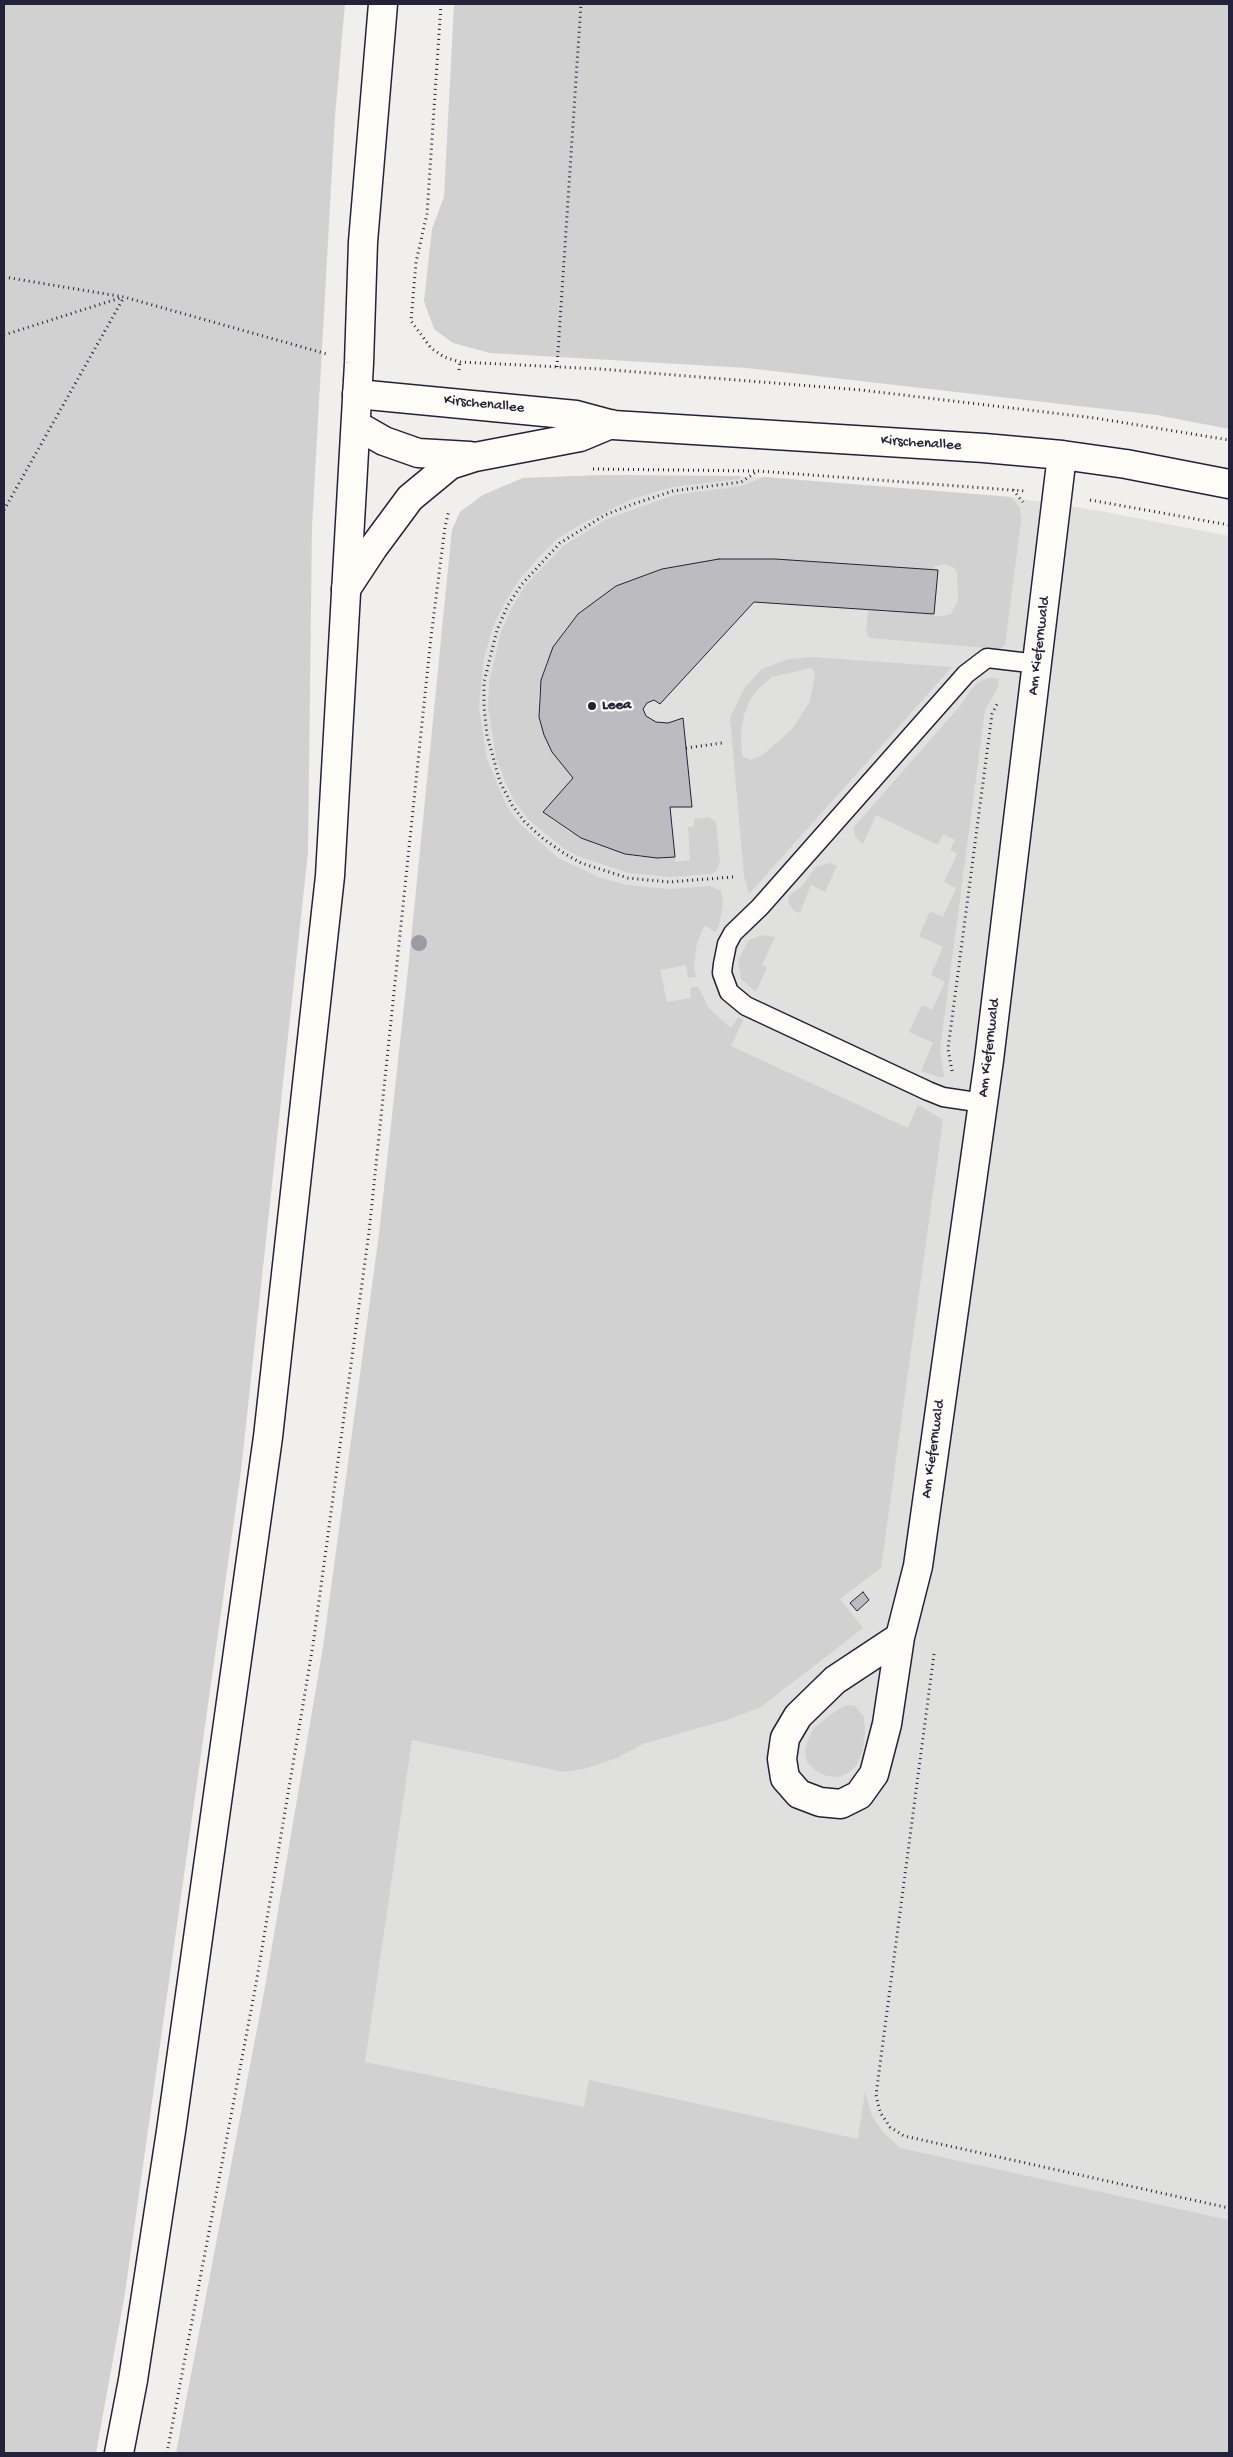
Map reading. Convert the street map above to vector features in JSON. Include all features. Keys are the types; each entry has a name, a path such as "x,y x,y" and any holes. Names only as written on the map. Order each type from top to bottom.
{"street":[{"path":"120,2453 170,2140 268,1437 330,876 356,425 363,242 383,4"},
{"name":"Kirschenallee","path":"356,394 576,415 611,424 984,448 1062,455 1126,464 1229,484"},
{"name":"Kirschenallee","path":"346,589 373,548 410,498 450,465 475,457 580,437 611,424"},
{"name":"Kirschenallee","path":"356,425 384,441 418,453 475,457"},
{"name":"Am Kiefernwald","path":"900,1637 835,1680 798,1716 785,1738 782,1760 786,1778 799,1794 820,1802 841,1804 859,1795 874,1774 887,1724 900,1637 918,1566 983,1103 1062,455"}],"lane":[{"path":"983,1103 943,1097 928,1091 746,1006 729,992 725,983 722,973 724,954 733,933 766,900 966,674 987,658 1038,664"}],"path":[{"path":"441,4 427,214 416,262 411,321 431,348 444,356 460,362 557,367 861,390 1095,418 1229,440"},
{"path":"557,367 582,4"},
{"path":"4,277 124,297 359,363"},
{"path":"4,335 124,297"},
{"path":"4,510 124,297"},
{"path":"586,469 758,471 1013,490 1105,502 1229,525"},
{"path":"733,877 669,882 628,878 581,863 541,837 516,810 500,782 487,735 484,682 497,630 508,605 522,584 560,543 605,515 633,504 673,491 741,482 758,471"},
{"path":"167,2453 256,1984 313,1645 369,1232 431,638 445,527 450,506"},
{"path":"686,748 722,744"}],"shaded area":[{"path":"4,4 345,4 335,116 312,527 308,852 241,1471 125,2293 96,2453 4,2453"},
{"path":"454,4 1229,4 1229,429 1157,415 747,368 490,353 453,343 434,329 424,301 432,229 444,197"},
{"path":"604,475 764,477 1011,497 1100,511 1229,536 1229,2453 308,2453 441,637 452,530 460,512 483,495 523,478"},
{"path":"604,475 741,476 739,479 672,487 632,499 581,524 557,539 538,558 519,580 505,602 493,627 484,658 479,707 487,759 507,807 520,824 558,858 601,878 627,885 670,889 710,886 721,891 723,903 719,926 715,932 705,925 697,943 694,966 696,977 688,978 686,965 660,970 667,1002 691,998 690,988 698,986 708,1007 731,1028 738,1017 743,1020 731,1046 908,1128 918,1105 943,1120 881,1568 840,1599 863,1628 761,1707 727,1720 643,1744 617,1758 584,1769 564,1772 412,1740 365,2062 584,2107 589,2080 858,2139 865,2092 872,2116 882,2131 900,2148 1229,2220 1229,2453 176,2453 265,1987 323,1647 379,1234 409,960 452,530 460,512 483,495 523,478"},
{"path":"764,477 1011,497 1020,508 1021,521 1005,645 999,649 869,638 866,631 868,611 930,614 934,616 951,614 958,601 957,572 954,568 945,564 935,566 934,570 775,559 719,559 662,569 616,586 578,614 564,630 546,663 538,698 539,717 544,735 552,752 573,778 543,812 568,831 595,844 641,857 675,857 676,862 690,860 688,827 694,826 694,819 709,817 716,822 720,861 716,871 712,874 670,877 629,873 583,858 564,849 528,819 515,802 496,757 488,707 489,683 501,632 511,609 525,586 563,546 607,519 674,495 741,486"},
{"path":"812,657 952,667 749,894 744,876 730,718 745,687 762,669 789,659","holes":["811,668 815,673 810,701 792,729 764,754 751,760 742,756 741,732 744,715 750,700 759,688 772,677"]},
{"path":"990,678 999,679 998,687 985,710 940,1050 944,1077 939,1077 921,1071 933,1043 909,1032 922,1005 932,1010 945,982 931,975 943,947 919,936 930,911 943,917 956,888 944,882 957,854 950,850 955,840 943,834 938,845 876,815 863,844 855,837 854,827 959,707 974,686 982,680"},
{"path":"829,863 837,866 825,892 811,885 800,913 794,911 788,902 790,895 802,886 816,867"},
{"path":"762,935 775,937 762,965 767,967 756,992 741,979 738,960 749,940"},
{"path":"847,1705 855,1706 864,1717 865,1734 862,1752 856,1766 848,1773 838,1777 827,1776 816,1771 807,1762 805,1751 808,1739 815,1727 837,1710"}],"building":[{"name":"Leea","path":"719,559 775,559 938,570 934,614 754,602 660,704 654,700 647,703 643,709 646,716 656,722 668,723 683,718 692,807 670,807 675,857 657,858 625,854 581,838 543,812 573,778 552,752 544,735 539,717 541,680 553,647 578,614 616,586 662,569"},
{"path":"863,1592 869,1600 857,1611 850,1603"}],"place":[{"name":"Leea","path":"592,706"}]}
